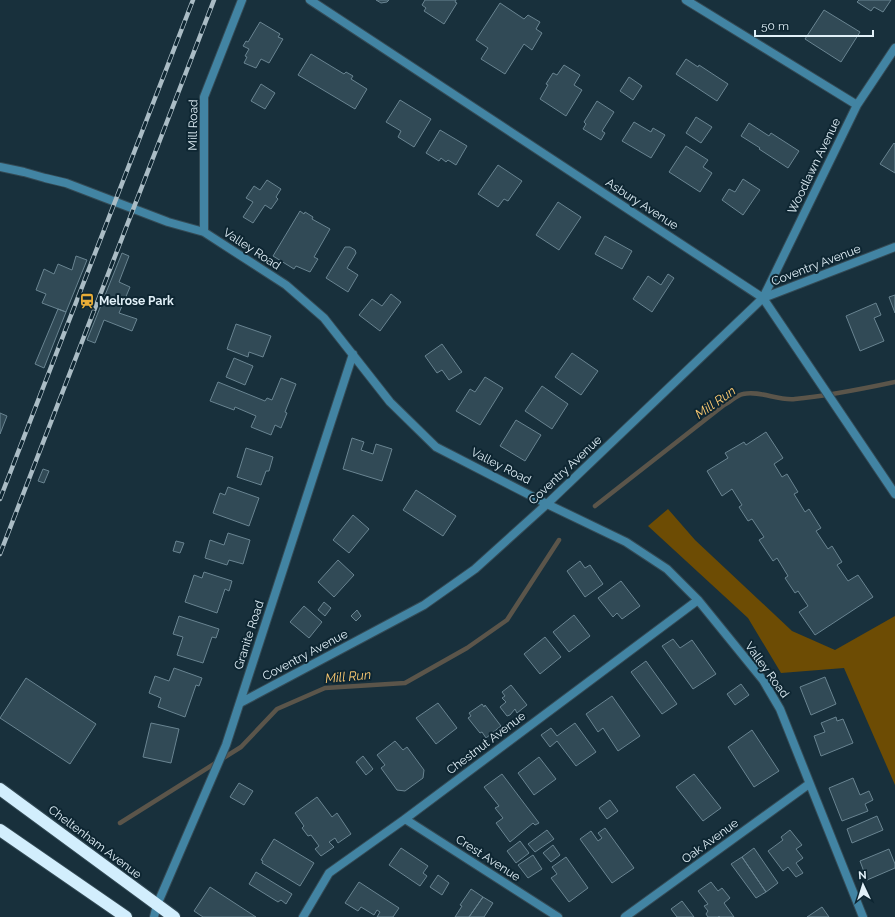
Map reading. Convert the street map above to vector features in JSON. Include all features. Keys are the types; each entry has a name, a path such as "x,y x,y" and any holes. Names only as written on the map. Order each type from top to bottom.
{"highway":[{"name":"Cheltenham Avenue","path":"0,789 156,911 174,917"},
{"path":"0,830 126,917"}],"street":[{"name":"Mill Road","path":"204,232 204,97 242,0"},
{"name":"Asbury Avenue","path":"310,0 763,298 895,494"},
{"path":"686,0 857,105"},
{"name":"Woodlawn Avenue","path":"763,298 857,105 895,48"},
{"name":"Valley Road","path":"0,167 66,183 168,222 204,232 286,286 324,318 390,402 436,447 626,542 667,569 698,600 766,686 780,709 863,917"},
{"name":"Coventry Avenue","path":"240,703 424,605 475,569 548,504 763,298 895,247"},
{"name":"Granite Road","path":"156,911 226,745 353,354"},
{"name":"Chestnut Avenue","path":"303,917 329,873 405,819 698,600"},
{"name":"Oak Avenue","path":"625,917 809,784"},
{"name":"Crest Avenue","path":"405,819 558,917"}],"shaded area":[{"path":"668,509 695,540 792,631 835,650 895,616 895,785 844,668 781,673 748,618 648,526"}],"building":[{"path":"376,0 389,0 381,3"},
{"path":"425,0 456,0 455,2 457,3 444,24 424,11 426,8 422,5"},
{"path":"859,0 891,0 883,12 874,7 871,11 857,2"},
{"path":"500,3 524,19 528,15 540,22 536,29 542,33 532,50 524,44 505,74 481,59 488,48 476,40"},
{"path":"824,10 860,32 841,62 805,39"},
{"path":"260,22 280,34 278,37 283,39 269,63 261,59 256,68 244,63 247,57 245,56 249,49 243,46 246,41 248,42"},
{"path":"311,54 344,74 346,72 353,76 351,79 367,89 355,109 298,75"},
{"path":"686,59 698,67 699,65 728,84 717,101 676,74"},
{"path":"564,65 580,75 574,85 582,90 566,116 540,99 548,85 546,84 553,73 557,75"},
{"path":"629,77 642,86 633,100 620,91"},
{"path":"261,84 275,93 265,109 251,101"},
{"path":"400,100 431,119 414,147 398,137 401,131 386,122"},
{"path":"597,101 614,112 602,131 605,133 601,140 583,129 586,124 584,122"},
{"path":"696,117 712,127 701,143 686,133"},
{"path":"634,122 651,132 653,128 665,135 651,158 622,141"},
{"path":"749,123 769,136 771,133 799,151 788,168 741,136"},
{"path":"440,130 467,146 456,165 448,160 446,162 441,158 439,161 426,153"},
{"path":"894,143 895,144 895,173 880,164"},
{"path":"686,146 708,160 703,167 712,173 700,192 669,172"},
{"path":"498,165 522,181 508,201 504,199 498,207 478,194"},
{"path":"743,179 760,190 743,215 722,200 729,189 735,192"},
{"path":"267,180 281,189 276,197 278,199 271,209 265,205 253,223 243,217 253,202 246,198 254,186 260,190"},
{"path":"558,202 581,217 559,250 536,235"},
{"path":"300,211 304,214 305,212 313,217 312,219 330,229 314,257 318,259 310,272 296,266 294,269 273,256"},
{"path":"605,236 632,251 622,269 595,254"},
{"path":"345,247 350,247 355,250 356,253 347,268 358,275 348,292 326,278"},
{"path":"122,253 129,256 119,282 130,287 119,313 137,319 132,331 104,320 95,343 87,340"},
{"path":"76,256 87,260 66,312 42,303 46,294 36,290 44,269 54,274 58,264 72,270"},
{"path":"668,274 674,278 652,312 633,299 648,276 661,285"},
{"path":"391,294 401,302 380,331 359,315 372,299 382,306"},
{"path":"895,295 895,313 889,297"},
{"path":"876,303 881,315 874,318 884,341 860,351 846,316"},
{"path":"58,309 66,312 44,368 35,364"},
{"path":"236,324 271,336 263,357 249,352 248,357 227,349"},
{"path":"442,344 462,372 449,380 442,370 437,373 425,356"},
{"path":"572,353 598,371 581,395 555,377"},
{"path":"234,358 253,366 245,385 226,377"},
{"path":"485,377 503,388 480,425 456,411 470,389 475,392"},
{"path":"281,378 296,384 285,412 287,413 281,428 275,425 271,435 251,427 256,416 235,407 234,410 210,401 218,382 265,401 267,398 272,400"},
{"path":"542,386 568,404 552,429 525,411"},
{"path":"0,413 7,416 0,434"},
{"path":"516,420 541,435 525,461 500,446"},
{"path":"766,432 783,458 774,464 782,477 787,474 798,492 794,494 805,512 809,509 821,528 816,531 828,549 832,546 842,562 837,565 848,581 858,575 873,597 815,635 799,612 808,606 798,591 795,593 785,578 788,576 777,558 773,561 759,540 764,537 752,519 748,521 739,507 742,505 732,489 722,496 707,471 728,458 725,453 744,442 746,445"},
{"path":"352,438 364,442 361,450 373,454 376,444 392,449 382,481 343,469"},
{"path":"246,448 273,457 269,471 266,471 261,485 237,477"},
{"path":"43,469 49,471 44,483 38,481"},
{"path":"228,487 259,498 249,526 213,513 220,493 225,495"},
{"path":"416,490 456,516 443,536 403,510"},
{"path":"353,515 369,529 349,553 333,540"},
{"path":"228,533 250,540 243,564 229,560 227,565 205,558 210,540 224,545"},
{"path":"176,541 184,543 180,553 173,551"},
{"path":"338,560 354,575 334,597 318,582"},
{"path":"580,561 585,568 590,565 603,584 585,597 567,571"},
{"path":"204,572 232,581 229,591 225,589 217,613 185,602 194,575 202,578"},
{"path":"621,581 640,606 622,619 617,613 613,617 598,598"},
{"path":"324,602 331,608 325,616 318,610"},
{"path":"304,606 322,622 309,638 290,622"},
{"path":"357,610 361,616 356,621 351,616"},
{"path":"574,615 590,636 569,652 553,632"},
{"path":"179,616 219,629 216,638 212,637 203,663 177,655 183,637 173,634"},
{"path":"545,637 561,657 540,674 524,654"},
{"path":"673,639 680,648 692,640 716,674 693,689 662,646"},
{"path":"646,661 677,704 662,714 631,672"},
{"path":"174,668 202,678 199,686 196,685 185,717 158,707 161,698 149,693 155,676 169,681"},
{"path":"825,677 836,704 811,715 800,687"},
{"path":"26,678 96,724 70,764 0,718"},
{"path":"741,684 749,695 735,705 727,694"},
{"path":"511,685 527,705 517,713 515,709 510,715 507,716 500,707 506,702 502,698 505,696 502,692"},
{"path":"612,696 640,736 618,751 603,728 598,732 586,714"},
{"path":"438,703 457,728 436,744 416,718"},
{"path":"482,704 484,707 485,705 501,726 486,738 468,718 471,716 469,713"},
{"path":"836,717 837,721 843,719 853,743 821,756 814,736 825,732 821,723"},
{"path":"151,723 179,729 171,763 143,757"},
{"path":"575,723 596,752 576,766 557,741 550,747 541,735 551,728 557,736"},
{"path":"752,730 779,771 754,787 728,747"},
{"path":"395,741 403,750 407,747 424,770 423,778 405,791 397,790 381,768 385,765 377,755"},
{"path":"363,756 373,769 366,775 356,762"},
{"path":"539,757 556,779 534,795 518,773"},
{"path":"502,774 539,823 535,825 533,823 510,842 496,823 503,818 495,808 499,806 484,787"},
{"path":"694,774 721,808 703,821 676,787"},
{"path":"853,778 860,795 869,791 873,800 865,804 868,811 842,821 829,788"},
{"path":"239,783 253,791 244,805 230,797"},
{"path":"317,797 332,817 337,813 351,834 338,843 335,838 329,842 334,847 321,856 315,849 319,846 311,835 308,836 302,828 304,826 295,813"},
{"path":"610,800 618,811 607,819 599,808"},
{"path":"877,816 883,830 852,843 847,829"},
{"path":"605,828 634,868 612,883 580,839 591,831 598,841 602,838 598,833"},
{"path":"547,830 554,839 535,852 528,844"},
{"path":"790,830 802,845 796,849 803,858 796,863 803,873 796,877 788,867 783,871 768,851 783,840 781,837"},
{"path":"274,839 314,863 300,886 262,863 263,861 261,860"},
{"path":"520,841 529,853 516,863 507,851"},
{"path":"553,845 560,855 551,862 543,853"},
{"path":"401,848 428,866 423,873 427,876 420,886 389,865"},
{"path":"754,848 778,883 766,892 742,857"},
{"path":"889,849 895,864 895,868 867,880 860,861"},
{"path":"533,855 542,869 528,878 518,865"},
{"path":"566,857 588,888 569,902 551,878 557,874 552,867"},
{"path":"742,857 766,892 756,898 731,864"},
{"path":"256,872 292,894 286,904 281,900 278,902 249,884"},
{"path":"438,875 449,883 442,895 430,887"},
{"path":"359,882 399,908 393,917 377,917 380,912 377,910 374,915 361,907 358,911 345,903"},
{"path":"711,882 718,891 722,888 730,898 724,903 734,917 708,917 706,914 708,911 704,906 708,904 698,891"},
{"path":"210,887 256,917 203,917 194,911"},
{"path":"471,889 483,897 469,917 455,917 462,906 460,905"},
{"path":"483,897 493,903 484,917 469,917"},
{"path":"682,901 694,917 677,917 671,909"},
{"path":"822,907 829,917 807,917"}],"waterway":[{"name":"Mill Run","path":"595,506 736,397 749,393 756,393 789,399 808,398 895,382"},
{"name":"Mill Run","path":"120,823 241,747 277,709 325,688 405,683 467,648 507,620 559,540"}],"railway":[{"path":"0,499 193,0"},
{"path":"0,554 214,0"}],"place":[{"name":"Melrose Park","path":"87,301"}]}
